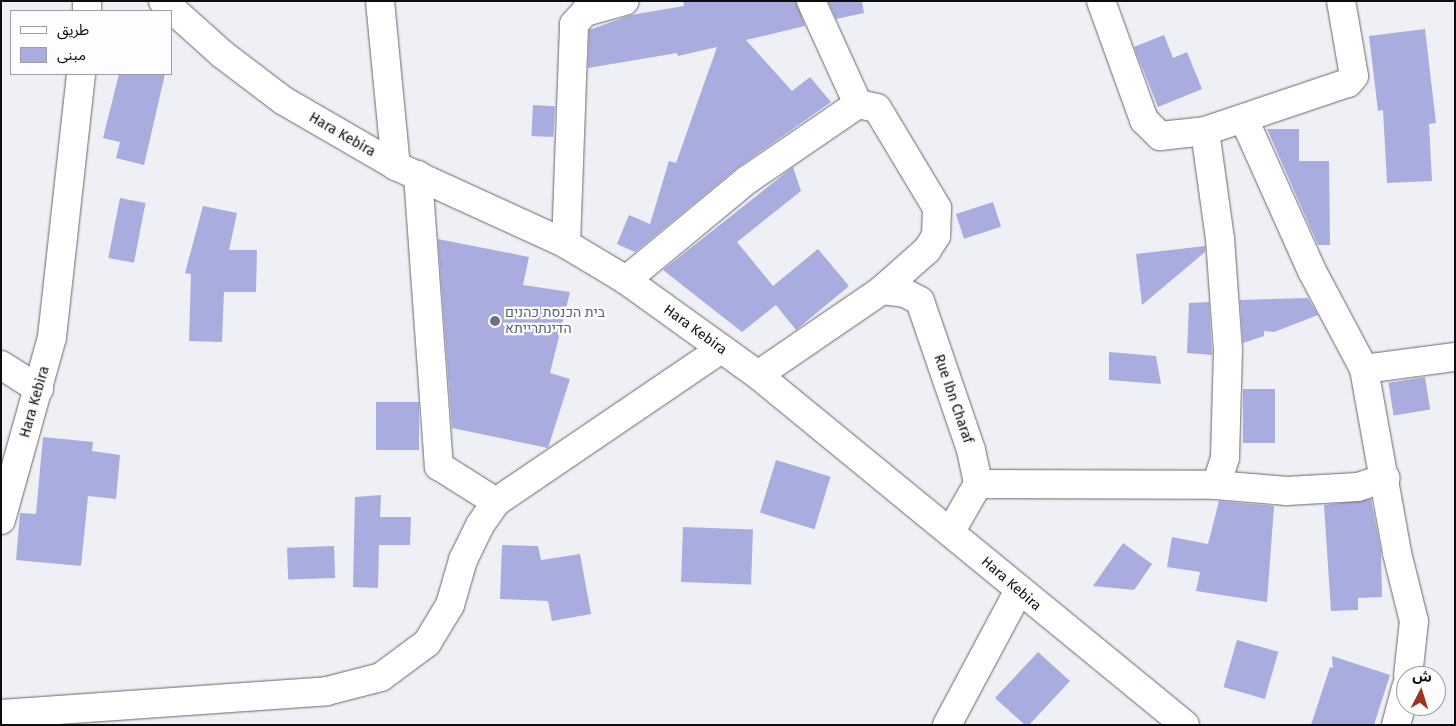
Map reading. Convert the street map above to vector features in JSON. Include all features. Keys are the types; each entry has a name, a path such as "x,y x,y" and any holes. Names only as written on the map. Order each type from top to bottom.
{"street":[{"name":"Hara Kebira","path":"163,1 222,54 284,101 407,170 566,244 626,280 758,375 951,531 1018,592 1185,725"},
{"path":"380,1 407,170 439,466 496,502"},
{"path":"566,244 574,24 585,12 625,1"},
{"path":"811,1 858,104"},
{"path":"1101,1 1121,66 1149,126 1160,136 1205,131 1348,83 1354,76 1340,1"},
{"name":"Hara Kebira","path":"1,520 52,337 81,75"},
{"path":"626,280 748,180 858,104 877,108 936,208 938,221 936,236 927,250 882,290 758,375"},
{"path":"1244,119 1312,271 1364,369 1386,478 1397,553 1414,622 1409,666"},
{"path":"1205,131 1220,239 1228,350 1225,458 1216,485"},
{"name":"Rue Ibn Charaf","path":"882,290 905,293 920,301 971,450 978,484"},
{"path":"1,714 327,691 381,677 427,643 450,605 463,560 480,525 496,502 720,349"},
{"path":"1364,369 1455,357"},
{"path":"1,365 39,389"},
{"path":"951,531 978,484 1216,485 1287,491 1358,487 1386,478"},
{"path":"947,725 1018,592"}],"building":[{"path":"683,1 796,1 805,26 746,40 792,91 810,77 831,102 737,168 635,252 617,244 629,215 650,224 669,161 676,163 717,47 678,56 677,53 588,68 589,30 631,15 684,6"},
{"path":"828,1 862,1 864,13 836,19"},
{"path":"1425,29 1436,123 1429,124 1432,181 1387,183 1383,110 1378,111 1369,36"},
{"path":"1164,35 1173,58 1187,52 1202,89 1158,107 1134,47"},
{"path":"119,75 165,75 144,165 116,158 120,142 103,138"},
{"path":"533,105 555,106 553,137 531,136"},
{"path":"1267,129 1299,129 1299,161 1329,161 1330,245 1318,245"},
{"path":"793,167 801,191 737,242 773,286 818,249 849,286 796,330 776,305 742,332 663,270"},
{"path":"120,198 146,203 134,263 108,258"},
{"path":"993,202 1001,227 964,239 956,214"},
{"path":"203,206 237,213 229,250 257,250 256,292 224,292 222,342 189,341 191,274 185,273"},
{"name":"בית הכנסת כהנים הדינתרייתא","path":"438,239 529,257 523,285 570,292 550,373 570,379 548,448 452,428"},
{"path":"1205,246 1205,252 1142,305 1136,254"},
{"path":"1308,298 1318,315 1274,332 1264,331 1264,336 1243,343 1240,300"},
{"path":"1209,302 1212,355 1187,353 1189,303"},
{"path":"1109,352 1156,356 1161,384 1109,380"},
{"path":"1425,377 1430,410 1394,415 1388,383"},
{"path":"1243,389 1275,389 1275,443 1243,443"},
{"path":"376,402 419,402 419,450 376,450"},
{"path":"43,437 93,442 92,451 120,455 116,499 88,496 81,566 16,560 20,513 36,514"},
{"path":"776,460 831,477 814,529 760,513"},
{"path":"381,495 380,517 411,517 410,545 379,545 378,588 353,587 355,497"},
{"path":"1371,499 1381,551 1382,597 1358,598 1358,610 1331,611 1324,505"},
{"path":"1219,501 1274,506 1267,602 1196,591 1200,572 1167,567 1172,537 1208,544"},
{"path":"683,527 753,529 751,584 681,582"},
{"path":"1123,543 1152,564 1134,590 1093,586"},
{"path":"502,545 538,546 541,560 580,554 591,614 552,621 548,601 500,599"},
{"path":"334,546 335,578 288,580 287,548"},
{"path":"1237,640 1278,652 1265,699 1223,687"},
{"path":"1038,652 1070,681 1029,725 1025,725 995,698"},
{"path":"1332,656 1390,675 1374,725 1311,725 1330,667 1333,668"}],"place":[{"name":"בית הכנסת כהנים הדינתרייתא","path":"495,321"}]}
